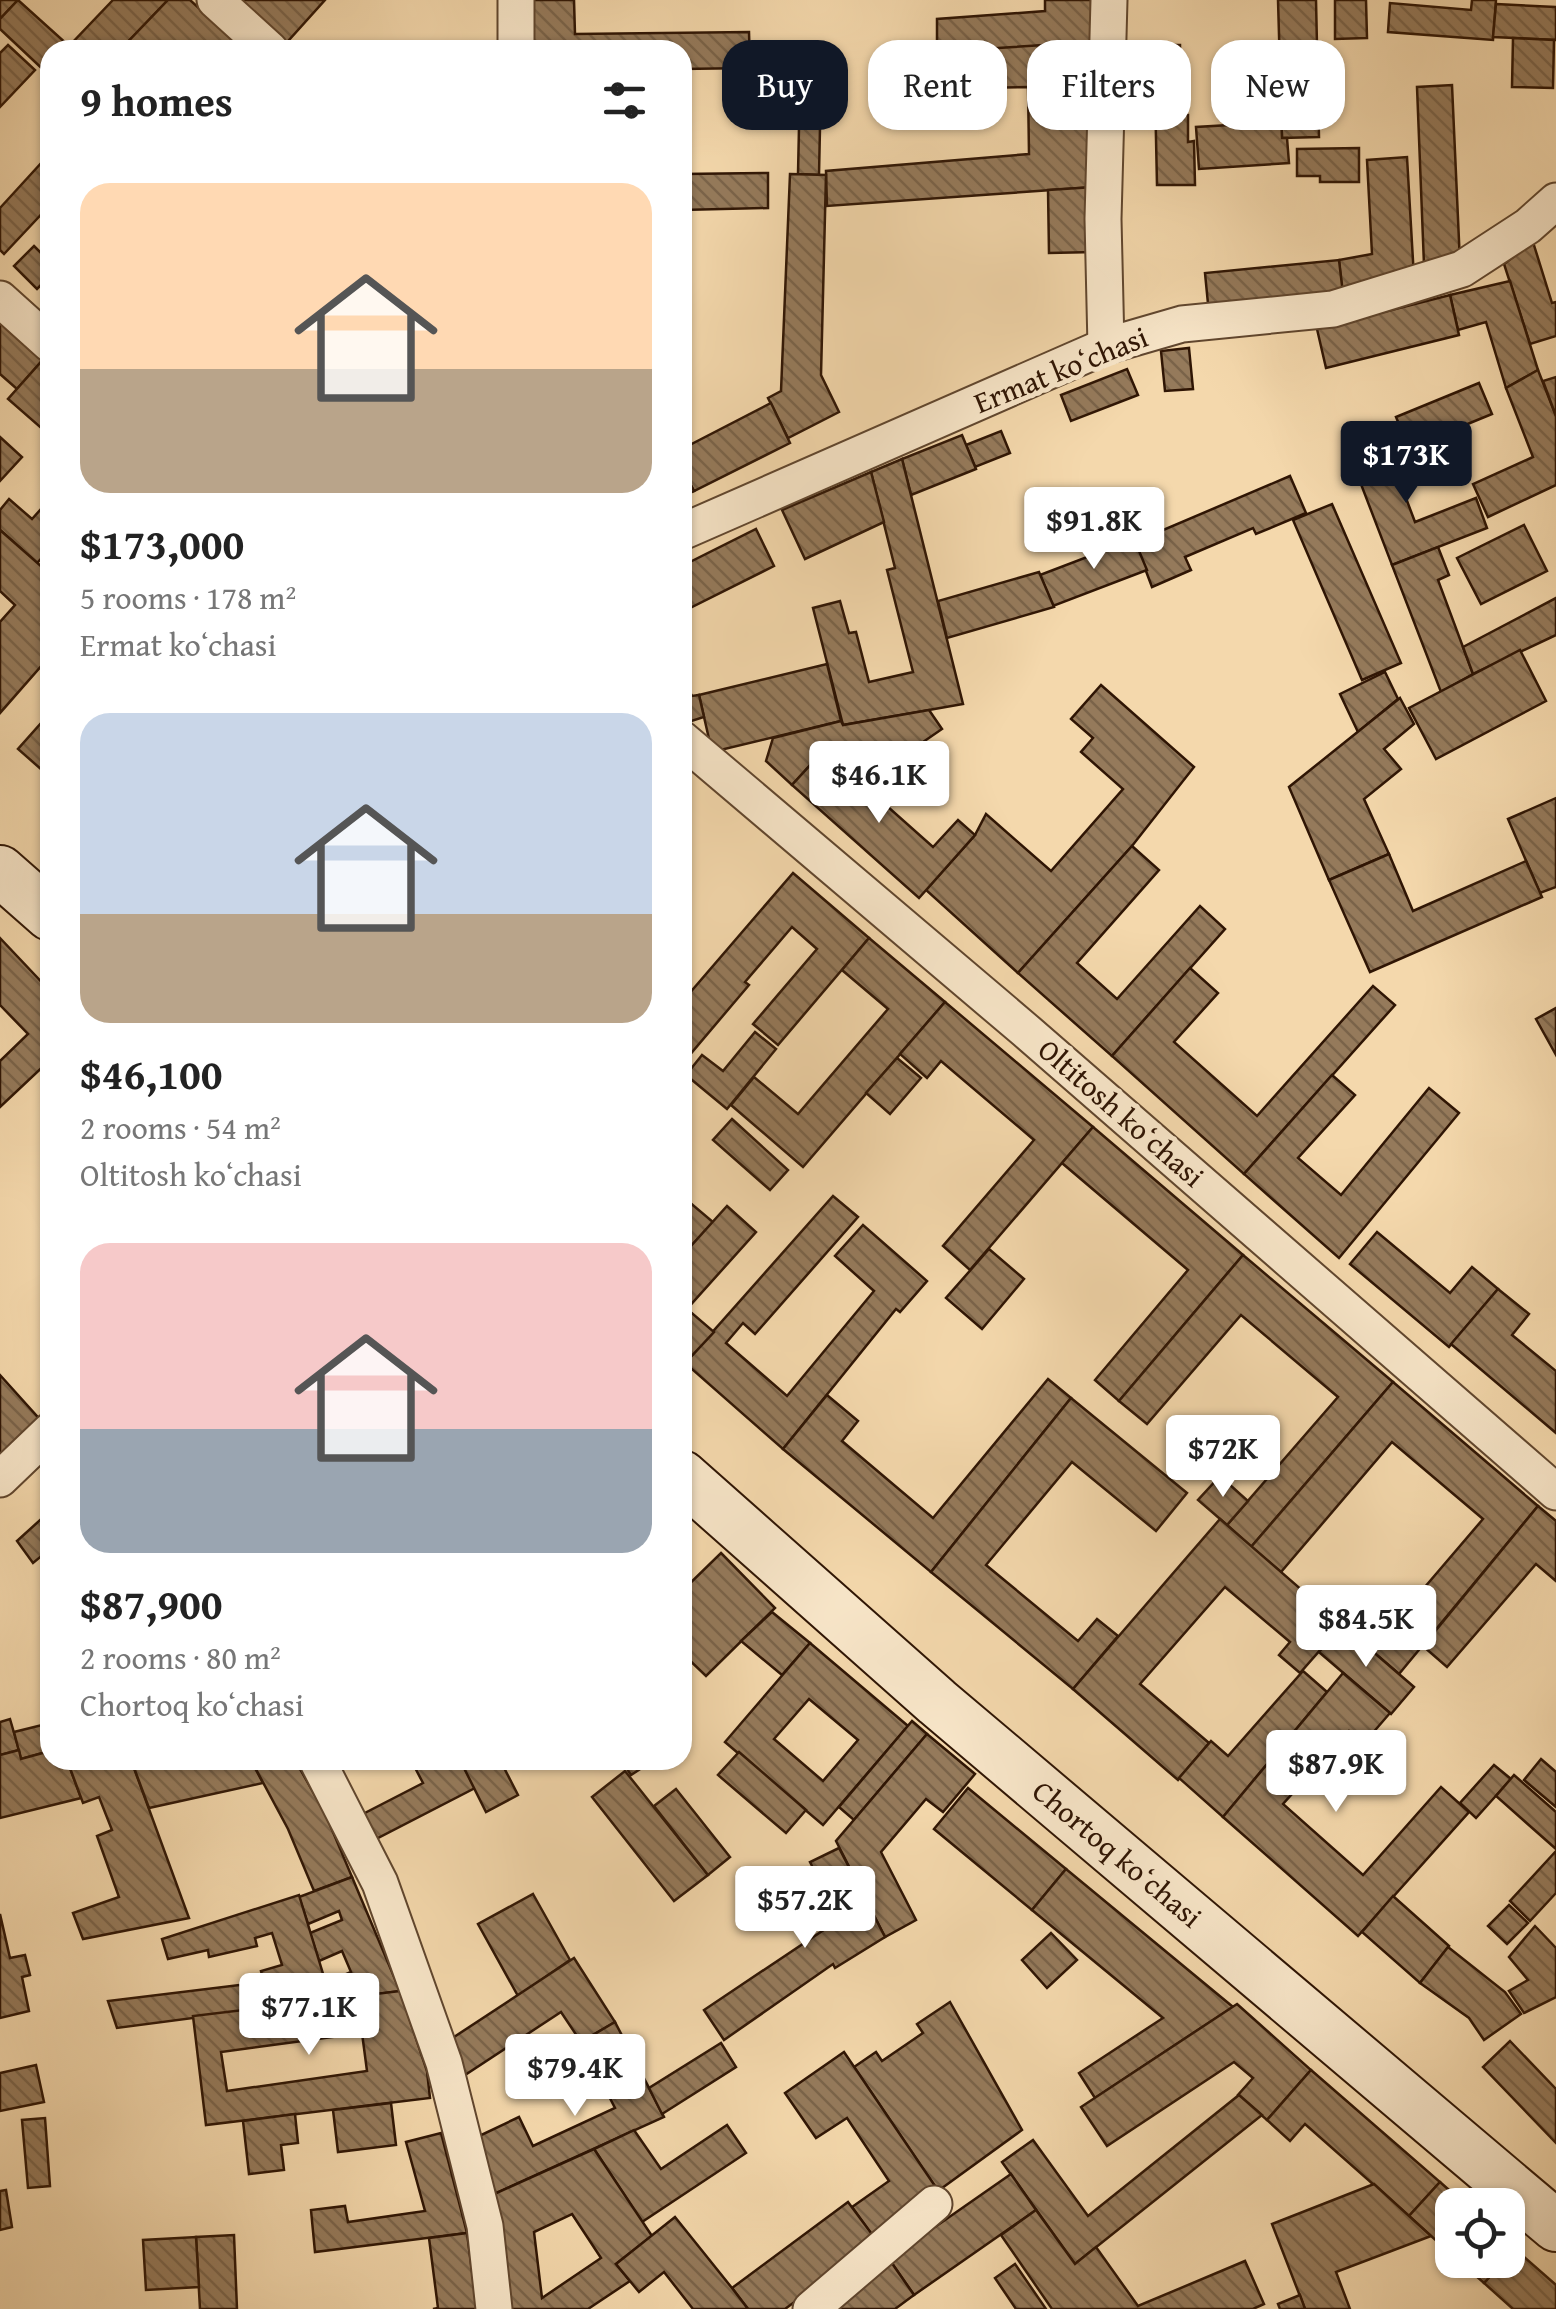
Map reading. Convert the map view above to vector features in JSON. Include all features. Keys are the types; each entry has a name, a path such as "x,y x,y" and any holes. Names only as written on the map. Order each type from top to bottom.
{"main road":[{"path":"0,872 40,906"},
{"name":"Chortoq koʻchasi","path":"692,1485 937,1702 1556,2226"}],"street":[{"path":"214,0 259,40"},
{"path":"516,0 516,40"},
{"path":"1106,346 1103,219 1108,0"},
{"name":"Ermat koʻchasi","path":"692,528 1106,346 1182,324 1333,309 1462,268 1528,226 1556,200"},
{"path":"0,299 40,335"},
{"name":"Oltitosh koʻchasi","path":"692,748 1025,1030 1556,1492"},
{"path":"0,1479 40,1441"},
{"path":"322,1770 380,1883 444,2063 484,2226 494,2309"},
{"path":"811,2309 934,2204"}],"building":[{"path":"0,0 18,0 0,19"},
{"path":"18,0 62,40 40,40 40,67 0,29 0,19"},
{"path":"113,0 168,0 130,40 75,40"},
{"path":"168,0 190,0 234,40 130,40"},
{"path":"224,0 325,0 289,40 269,40"},
{"path":"533,0 574,0 575,34 749,32 749,40 722,40 722,68 692,69 692,40 534,40"},
{"path":"1045,0 1091,0 1092,40 1027,40 1027,47 1007,48 1007,40 937,40 937,19 1045,11"},
{"path":"1278,0 1316,0 1317,40 1279,40"},
{"path":"1335,0 1366,0 1367,38 1335,39"},
{"path":"1472,0 1496,0 1493,40 1388,32 1390,3 1471,10"},
{"path":"1496,4 1556,7 1556,40 1493,37"},
{"path":"1513,38 1554,40 1553,88 1512,87"},
{"path":"8,45 35,70 0,107 0,53"},
{"path":"1027,46 1027,87 1007,87 1007,47"},
{"path":"1452,85 1460,263 1424,265 1417,87"},
{"path":"1196,127 1282,130 1282,138 1287,138 1289,163 1199,169"},
{"path":"799,130 820,130 819,175 798,174"},
{"path":"1029,130 1093,130 1094,187 827,206 826,171 1029,154"},
{"path":"1156,130 1188,130 1188,142 1194,141 1195,185 1157,185"},
{"path":"1282,130 1319,130 1319,137 1282,138"},
{"path":"1359,148 1359,182 1320,182 1320,176 1297,176 1297,149"},
{"path":"1407,157 1414,278 1342,290 1339,260 1372,254 1367,160"},
{"path":"40,164 40,216 4,254 0,250 0,208"},
{"path":"768,173 768,208 692,210 692,174"},
{"path":"790,174 826,175 821,375 839,412 788,438 768,398 781,391"},
{"path":"1094,187 1095,252 1049,253 1048,190"},
{"path":"1533,242 1552,303 1556,302 1556,336 1530,344 1504,264"},
{"path":"34,246 40,252 40,286 37,289 14,266"},
{"path":"1339,260 1344,302 1209,314 1205,273"},
{"path":"1510,281 1538,370 1506,388 1486,322 1458,330 1450,295"},
{"path":"1450,295 1459,335 1326,368 1317,329"},
{"path":"0,312 40,347 40,363 17,389 0,374"},
{"path":"1189,348 1193,389 1165,391 1161,351"},
{"path":"40,363 40,427 8,399"},
{"path":"1127,369 1138,395 1071,421 1061,395"},
{"path":"1538,370 1556,416 1556,485 1488,517 1473,484 1533,457 1506,388"},
{"path":"1556,377 1556,416 1543,381"},
{"path":"1479,383 1492,414 1409,448 1396,417"},
{"path":"771,403 790,443 694,491 692,444"},
{"path":"1001,431 1010,453 975,467 966,445"},
{"path":"1381,432 1415,522 1476,498 1487,528 1392,565 1346,445"},
{"path":"962,435 976,469 911,495 902,459"},
{"path":"0,437 22,457 0,481"},
{"path":"902,459 963,704 843,725 813,608 840,601 849,633 856,632 869,682 913,672 887,570 895,568 871,472"},
{"path":"871,472 884,522 805,559 782,510"},
{"path":"1290,476 1306,513 1256,534 1253,528 1185,557 1191,570 1152,587 1135,542"},
{"path":"9,499 32,519 40,510 37,563 0,530 0,510"},
{"path":"1332,504 1401,663 1362,680 1293,520"},
{"path":"1524,525 1547,571 1481,604 1457,558"},
{"path":"756,529 774,566 692,607 692,561"},
{"path":"0,530 40,565 40,667 0,713 0,622 15,605 0,591"},
{"path":"1134,539 1147,570 1053,606 1040,575"},
{"path":"1438,547 1449,575 1438,580 1473,674 1441,692 1392,565"},
{"path":"1039,572 1054,607 947,638 938,601"},
{"path":"1556,598 1556,635 1473,674 1463,647"},
{"path":"1520,650 1546,701 1436,759 1409,708"},
{"path":"827,664 841,721 712,752 699,695"},
{"path":"1385,672 1398,699 1358,732 1340,694"},
{"path":"1101,685 1194,767 1132,846 1018,973 926,890 975,835 986,814 1051,871 1123,789 1081,752 1093,738 1071,719"},
{"path":"699,695 704,717 692,721 692,696"},
{"path":"1400,698 1414,724 1384,749 1401,769 1364,799 1389,854 1329,880 1289,787"},
{"path":"929,710 942,729 862,784 824,750 792,785 766,761 773,738 841,721 843,725"},
{"path":"40,724 40,768 18,749"},
{"path":"824,750 933,847 958,820 975,835 919,898 792,785"},
{"path":"1556,798 1556,887 1540,893 1508,819"},
{"path":"1132,846 1159,870 1077,963 1117,999 1200,906 1225,929 1112,1056 1018,973"},
{"path":"1389,854 1413,911 1526,861 1542,897 1370,972 1329,880"},
{"path":"793,873 869,938 778,1045 753,1024 817,949 792,927 692,1052 692,990"},
{"path":"0,938 40,980 40,1069 0,1107 0,1061 28,1034 0,1005"},
{"path":"869,938 945,1002 803,1167 731,1105 754,1077 798,1114 888,1009 842,970"},
{"path":"1190,968 1218,993 1174,1042 1257,1116 1373,986 1395,1005 1244,1174 1112,1056"},
{"path":"945,1002 1093,1127 970,1270 943,1246 1034,1140 941,1061 927,1078 900,1054"},
{"path":"1556,1008 1556,1055 1536,1019"},
{"path":"755,1032 776,1049 727,1109 692,1080 692,1068 702,1055 723,1071"},
{"path":"897,1058 921,1078 890,1114 866,1093"},
{"path":"1332,1075 1355,1095 1298,1158 1341,1195 1429,1088 1459,1113 1339,1258 1244,1174"},
{"path":"732,1119 788,1170 770,1190 713,1140"},
{"path":"1093,1127 1243,1255 1119,1401 1095,1380 1188,1270 1062,1163"},
{"path":"833,1196 858,1217 755,1334 743,1323 726,1343 787,1396 874,1291 835,1256 863,1225 927,1281 900,1312 896,1309 783,1449 692,1369 692,1355"},
{"path":"692,1204 713,1222 692,1245"},
{"path":"727,1206 756,1232 692,1303 692,1245"},
{"path":"1377,1232 1450,1293 1472,1267 1498,1289 1449,1347 1350,1264"},
{"path":"989,1249 1024,1279 982,1329 946,1298"},
{"path":"1243,1255 1393,1382 1251,1547 1227,1525 1338,1397 1241,1315 1147,1424 1119,1401"},
{"path":"1498,1289 1529,1314 1512,1335 1556,1371 1556,1433 1451,1344"},
{"path":"692,1313 714,1332 692,1356"},
{"path":"0,1375 40,1420 40,1428 0,1463"},
{"path":"1048,1379 1071,1398 931,1572 783,1449 827,1395 858,1421 842,1441 933,1518"},
{"path":"1393,1382 1538,1506 1399,1674 1371,1650 1483,1519 1392,1442 1281,1572 1251,1547"},
{"path":"1071,1398 1187,1493 1156,1531 1072,1462 986,1565 1078,1641 1097,1619 1118,1636 1073,1689 931,1572"},
{"path":"1220,1476 1248,1501 1227,1525 1198,1500"},
{"path":"1538,1506 1556,1521 1556,1581 1536,1564 1447,1667 1423,1646"},
{"path":"1220,1519 1342,1625 1300,1673 1279,1655 1290,1642 1225,1587 1140,1684 1209,1743 1178,1780 1073,1689"},
{"path":"40,1520 40,1557 33,1563 17,1541"},
{"path":"721,1553 775,1608 706,1676 692,1663 692,1581"},
{"path":"772,1612 810,1643 782,1675 741,1641"},
{"path":"1342,1625 1414,1687 1391,1714 1319,1652"},
{"path":"810,1643 908,1726 823,1825 725,1742","holes":["809,1699 858,1740 823,1781 774,1739"]},
{"path":"1303,1671 1327,1692 1223,1817 1179,1778 1211,1741 1228,1756"},
{"path":"1343,1673 1390,1713 1364,1743 1349,1731 1283,1804 1363,1875 1441,1787 1469,1812 1358,1936 1223,1817"},
{"path":"10,1719 19,1750 0,1755 0,1722"},
{"path":"912,1721 927,1734 854,1820 839,1807"},
{"path":"40,1726 40,1754 21,1759 14,1732"},
{"path":"927,1734 975,1774 943,1812 926,1799 881,1852 916,1920 885,1937 836,1841"},
{"path":"19,1750 21,1759 40,1754 40,1770 71,1770 81,1798 0,1818 0,1755"},
{"path":"739,1752 806,1810 786,1833 718,1775"},
{"path":"1541,1759 1556,1772 1556,1807 1524,1780"},
{"path":"1494,1765 1511,1779 1476,1818 1460,1803"},
{"path":"71,1770 135,1770 189,1918 83,1939 73,1913 119,1897 97,1836 112,1830 99,1797 83,1803"},
{"path":"135,1770 256,1770 263,1783 149,1808"},
{"path":"256,1770 301,1770 325,1813 352,1877 314,1891 288,1829"},
{"path":"416,1770 465,1770 475,1788 374,1840 361,1815 423,1783"},
{"path":"465,1770 505,1770 518,1795 486,1812"},
{"path":"625,1771 708,1875 674,1901 592,1797"},
{"path":"1514,1775 1556,1812 1556,1849 1496,1796"},
{"path":"968,1788 1066,1869 1032,1910 934,1829"},
{"path":"676,1789 730,1857 708,1875 654,1806"},
{"path":"839,1848 885,1937 835,1968 833,1964 724,2040 704,2010 840,1919 810,1862"},
{"path":"1556,1851 1556,1893 1530,1921 1510,1901"},
{"path":"1066,1869 1233,2007 1095,2098 1079,2073 1163,2018 1032,1910"},
{"path":"352,1877 400,1991 331,2000 326,1983 351,1972 342,1951 319,1961 310,1933 342,1920 339,1911 308,1924 299,1897"},
{"path":"533,1894 570,1960 518,1996 478,1924"},
{"path":"299,1895 331,2000 117,2028 108,2001 264,1982 261,1971 282,1965 272,1933 255,1938 257,1946 209,1957 208,1950 168,1959 162,1939"},
{"path":"1393,1896 1449,1946 1420,1983 1362,1932"},
{"path":"1509,1905 1528,1923 1507,1944 1488,1926"},
{"path":"0,1914 10,1958 25,1955 30,1975 22,1977 29,2011 0,2018"},
{"path":"1535,1926 1556,1948 1556,1997 1524,2013 1509,1991 1528,1980 1509,1957"},
{"path":"1051,1933 1077,1960 1047,1988 1022,1960"},
{"path":"1448,1947 1505,1992 1521,2014 1484,2040 1469,2018 1420,1983"},
{"path":"574,1958 615,2022 581,2042 561,2012 462,2077 451,2039"},
{"path":"400,1991 427,2071 430,2098 206,2125 193,2016","holes":["362,2033 367,2071 227,2091 221,2052"]},
{"path":"950,2002 1022,2130 938,2191 854,2067 876,2052 882,2061 923,2033 917,2024"},
{"path":"1237,2004 1311,2070 1267,2120 1238,2095 1253,2078 1234,2062 1107,2146 1081,2107"},
{"path":"615,2022 664,2117 492,2195 477,2137 519,2117 533,2146 615,2108 581,2042"},
{"path":"1510,2041 1556,2089 1556,2143 1483,2067"},
{"path":"721,2043 736,2067 662,2114 649,2088"},
{"path":"844,2052 935,2186 872,2235 852,2207 889,2181 847,2118 816,2138 785,2093"},
{"path":"36,2065 44,2102 0,2111 0,2073"},
{"path":"1311,2070 1440,2182 1409,2216 1305,2124 1290,2141 1267,2120"},
{"path":"1239,2095 1262,2115 1075,2264 1002,2162 1033,2140 1088,2216"},
{"path":"391,2103 396,2145 338,2152 333,2110"},
{"path":"295,2114 298,2143 281,2145 284,2170 249,2174 243,2121"},
{"path":"45,2118 50,2186 28,2188 22,2120"},
{"path":"727,2125 746,2153 642,2222 594,2149 634,2130 661,2169"},
{"path":"441,2133 467,2233 315,2252 311,2210 345,2206 348,2222 425,2211 406,2142"},
{"path":"594,2149 652,2236 616,2264 630,2281 588,2309 506,2309 492,2195","holes":["572,2214 601,2258 542,2298 534,2232"]},
{"path":"1011,2174 1036,2210 914,2295 889,2259"},
{"path":"1440,2182 1447,2188 1435,2188 1435,2240 1409,2216"},
{"path":"1374,2184 1431,2236 1336,2272 1350,2309 1305,2309 1272,2224"},
{"path":"6,2190 12,2227 0,2230 0,2191"},
{"path":"848,2202 877,2241 785,2309 748,2309 732,2288"},
{"path":"1036,2210 1075,2264 1096,2247 1138,2306 1245,2261 1264,2304 1253,2309 1052,2309 1001,2235"},
{"path":"675,2217 748,2309 693,2309 664,2272 639,2292 616,2264"},
{"path":"467,2233 477,2309 433,2309 438,2308 429,2238"},
{"path":"234,2235 237,2309 200,2309 196,2237"},
{"path":"196,2237 199,2287 146,2290 143,2240"},
{"path":"1525,2258 1556,2285 1556,2309 1513,2309 1484,2283 1489,2278 1525,2278"},
{"path":"889,2259 914,2295 895,2309 825,2309"},
{"path":"1015,2264 1046,2309 1016,2309 995,2278"},
{"path":"1300,2295 1305,2309 1280,2309 1278,2304"}]}
